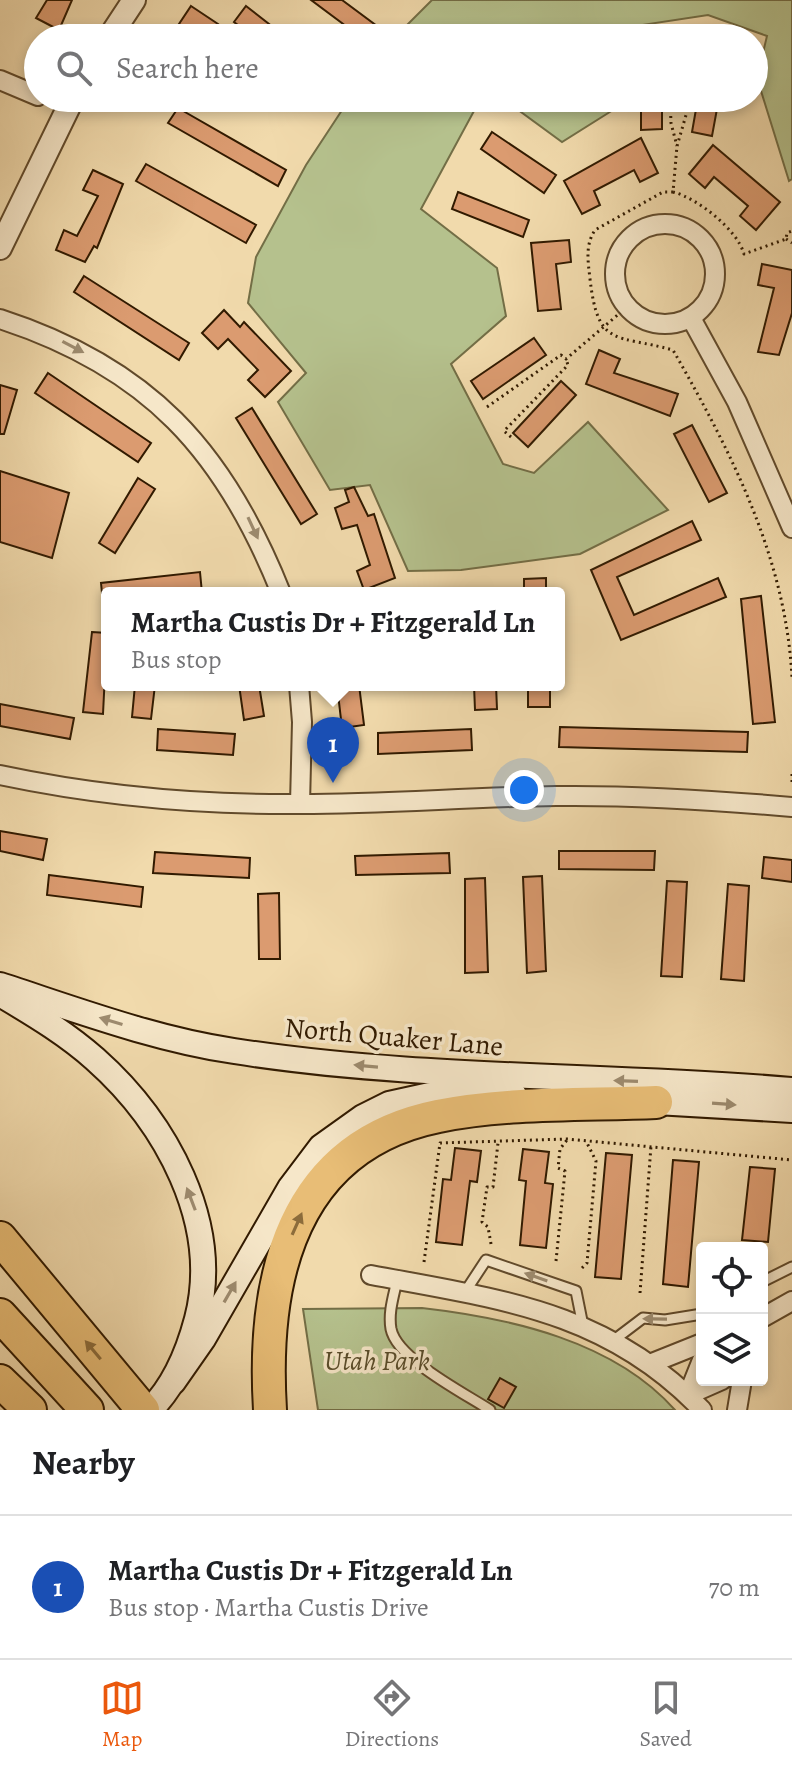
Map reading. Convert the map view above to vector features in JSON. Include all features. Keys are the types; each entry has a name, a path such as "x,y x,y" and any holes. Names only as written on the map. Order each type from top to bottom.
{"highway":[{"path":"270,1410 271,1314 280,1265 301,1214 326,1175 356,1151 388,1132 436,1117 496,1108 656,1102"},
{"path":"0,1238 143,1410"},
{"path":"0,1315 87,1410"},
{"path":"0,1381 30,1410"}],"main road":[{"name":"North Quaker Lane","path":"0,985 160,1036 233,1051 416,1070 792,1090"},
{"path":"0,993 75,1043 123,1087 157,1132 183,1178 202,1242 203,1288 194,1333 173,1382 150,1410"},
{"name":"North Quaker Lane","path":"173,1382 203,1339 290,1188 321,1147 363,1117 389,1104 446,1094 792,1110"}],"street":[{"path":"118,24 134,0"},
{"path":"0,80 24,90"},
{"path":"0,248 66,112"},
{"path":"671,224 687,229 701,239 711,253 715,269 714,287 706,302 691,318 667,324 652,323 627,307 619,293 615,276 621,251 638,232 654,225 671,224"},
{"path":"691,318 743,413 792,528"},
{"path":"0,319 57,338 83,352 150,397 203,448 248,518 278,587"},
{"path":"299,691 300,804"},
{"path":"0,775 153,799 300,804 556,796 699,798 792,807"},
{"path":"371,1275 515,1302 583,1326 652,1363 702,1410"},
{"path":"768,1315 792,1301"},
{"path":"652,1363 696,1345"},
{"path":"688,1395 696,1375"},
{"path":"688,1395 708,1386"},
{"path":"737,1410 741,1386"}],"lane":[{"path":"465,1292 486,1260 576,1291 583,1326"},
{"path":"768,1279 792,1267"},
{"path":"397,1280 390,1314 395,1341 412,1357 490,1410"},
{"path":"614,1340 643,1318 665,1320 696,1315"}],"path":[{"path":"671,112 677,146"},
{"path":"673,192 677,146 687,112"},
{"path":"792,231 786,239 744,254 741,244 727,228 684,195 663,192 595,230 590,237 587,253 593,307 603,328 632,341 673,350 743,481 772,560 792,678"},
{"path":"786,239 792,243"},
{"path":"566,359 627,307"},
{"path":"487,407 561,355 566,359 568,365 504,431 511,437"},
{"path":"792,774 792,784"},
{"path":"556,1261 565,1171 558,1168 560,1149 567,1139"},
{"path":"424,1262 440,1143 567,1139 792,1160"},
{"path":"582,1268 587,1263 596,1161 586,1141"},
{"path":"491,1244 488,1227 482,1222 487,1187 493,1187 498,1143"},
{"path":"640,1293 651,1146"}],"green space":[{"path":"432,0 792,0 792,179 789,181 768,112 768,24 733,24 708,15 648,24 408,24"},
{"path":"341,112 473,112 421,209 497,268 506,316 451,364 503,464 534,473 588,422 668,510 580,554 461,570 408,571 370,485 330,490 278,402 306,373 248,303 256,257 306,165"},
{"path":"521,112 610,112 562,142"},
{"name":"Utah Park","path":"422,1308 490,1318 559,1337 622,1366 650,1386 675,1410 318,1410 303,1309"}],"building":[{"path":"47,0 72,0 62,24 48,24 36,18"},
{"path":"311,0 342,0 374,24 343,24"},
{"path":"191,6 218,24 179,24"},
{"path":"246,6 269,24 237,24 234,22"},
{"path":"175,112 185,112 286,170 278,186 168,123"},
{"path":"641,112 662,112 662,129 641,130"},
{"path":"696,112 716,112 712,136 692,132"},
{"path":"492,132 556,175 544,193 481,149"},
{"path":"641,138 658,173 640,182 634,170 594,191 600,205 582,214 564,181"},
{"path":"713,145 780,202 756,230 740,216 748,206 714,177 705,188 689,174"},
{"path":"146,164 256,225 246,243 136,181"},
{"path":"93,170 123,184 97,248 94,246 85,262 56,250 64,230 77,236 98,196 83,190"},
{"path":"458,192 529,220 523,237 452,209"},
{"path":"569,240 571,262 556,264 561,309 538,311 531,243"},
{"path":"762,264 792,270 792,313 779,355 758,352 774,288 758,285"},
{"path":"84,276 189,343 179,360 74,292"},
{"path":"224,310 240,327 244,322 291,371 265,397 248,380 258,370 228,339 218,349 202,333"},
{"path":"534,338 546,355 483,399 471,381"},
{"path":"599,350 620,359 614,373 678,394 670,416 586,384"},
{"path":"48,373 151,443 138,462 35,393"},
{"path":"561,381 576,395 528,447 513,433"},
{"path":"0,385 17,390 4,434 0,434"},
{"path":"252,408 317,514 301,524 236,418"},
{"path":"692,425 727,493 709,502 674,434"},
{"path":"0,471 69,493 52,558 0,542"},
{"path":"138,478 155,489 115,553 99,543"},
{"path":"354,487 368,516 374,514 395,578 363,587 357,571 370,565 357,525 342,529 335,508 349,502 345,490"},
{"path":"692,521 701,540 617,577 634,615 718,578 726,597 621,640 591,570"},
{"path":"200,572 201,587 101,587 101,583"},
{"path":"546,578 546,587 524,587 524,579"},
{"path":"761,596 775,722 753,724 741,599"},
{"path":"92,632 101,633 103,714 83,712"},
{"path":"134,691 154,691 151,719 132,717"},
{"path":"240,691 260,691 264,716 244,720"},
{"path":"338,691 360,691 364,725 342,728"},
{"path":"474,691 496,691 497,709 475,710"},
{"path":"528,691 550,691 550,707 528,707"},
{"path":"0,704 74,718 70,739 0,726"},
{"path":"560,727 748,732 747,752 559,747"},
{"path":"158,729 235,734 233,755 157,750"},
{"path":"471,729 472,750 378,754 378,733"},
{"path":"0,831 47,839 43,860 0,851"},
{"path":"559,851 655,851 654,870 559,869"},
{"path":"155,852 250,858 249,878 153,873"},
{"path":"449,853 450,873 356,875 355,856"},
{"path":"764,857 792,860 792,882 762,878"},
{"path":"49,875 143,887 141,907 47,895"},
{"path":"542,876 546,971 527,973 523,877"},
{"path":"485,878 488,972 465,973 465,879"},
{"path":"667,881 687,882 682,977 661,976"},
{"path":"728,884 749,886 744,981 721,979"},
{"path":"279,893 280,959 259,959 258,894"},
{"path":"455,1148 481,1151 477,1182 470,1181 462,1245 436,1242 443,1179 451,1180"},
{"path":"523,1149 549,1152 545,1183 553,1184 546,1248 520,1245 526,1181 519,1180"},
{"path":"606,1153 632,1155 621,1279 595,1277"},
{"path":"673,1160 699,1162 688,1287 663,1284"},
{"path":"750,1167 775,1169 768,1242 742,1240"},
{"path":"500,1378 516,1387 504,1408 488,1399"}],"place":[{"name":"Martha Custis Dr + Fitzgerald Ln","path":"333,783"}]}
